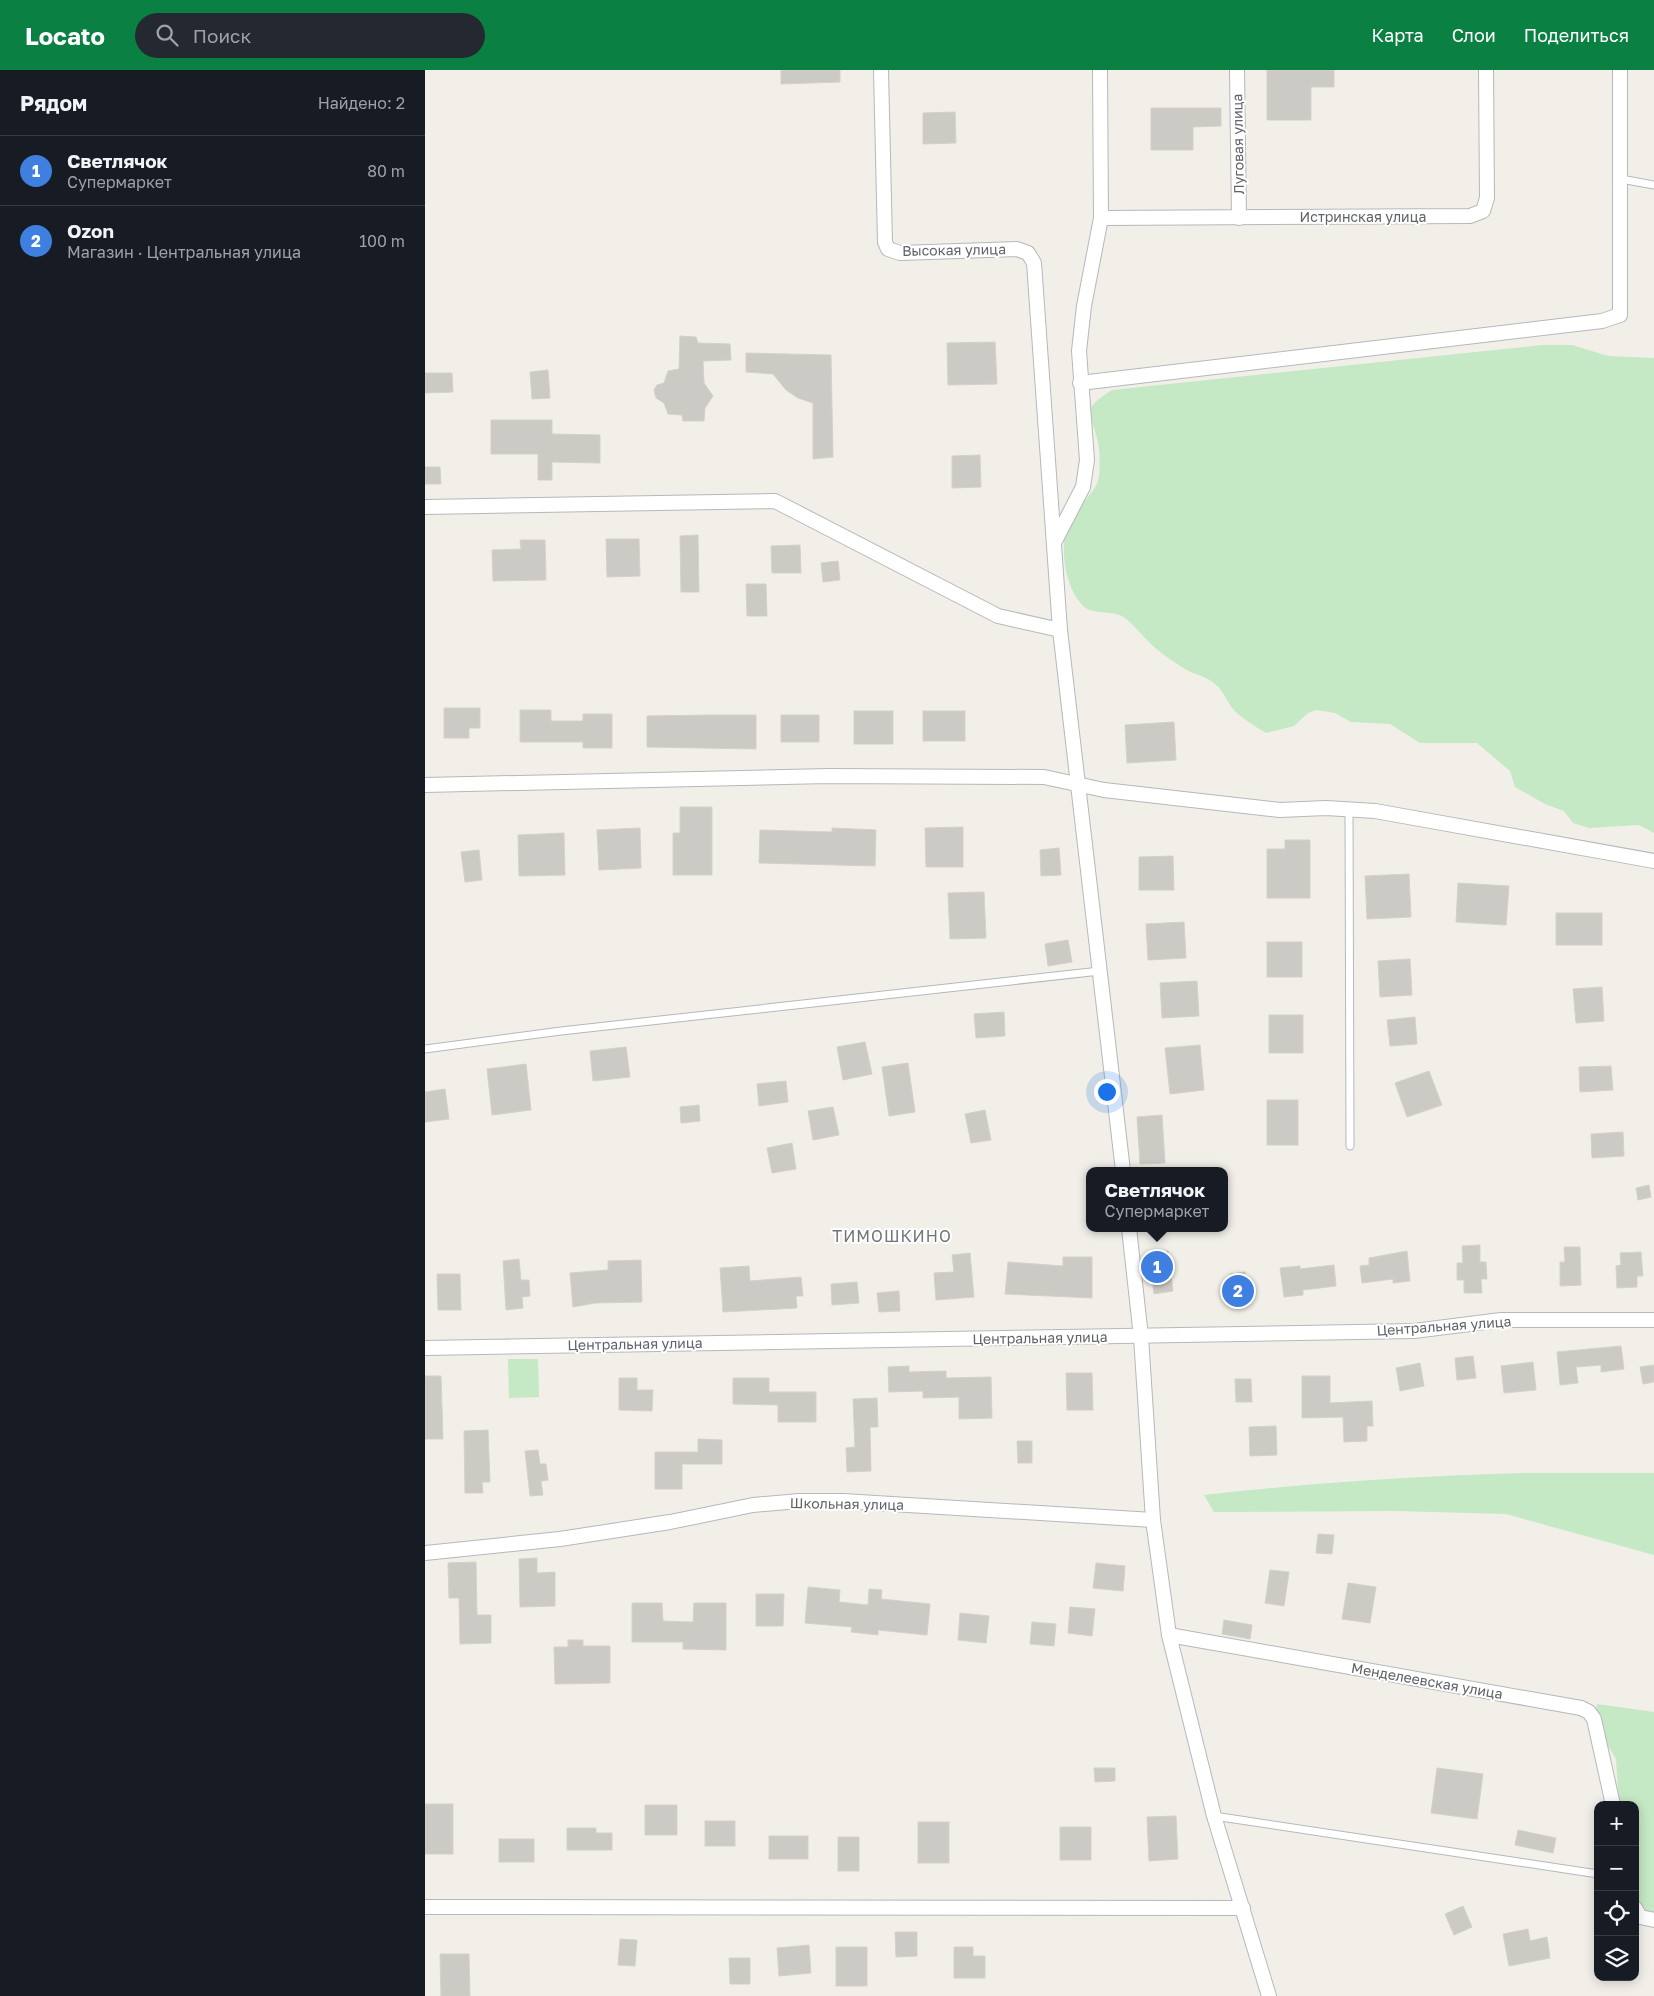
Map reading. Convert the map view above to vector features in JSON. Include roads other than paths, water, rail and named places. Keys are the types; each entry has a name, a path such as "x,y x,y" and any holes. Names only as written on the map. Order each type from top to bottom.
{"street":[{"name":"Высокая улица","path":"881,70 885,242 888,250 900,253 1017,249 1028,253 1034,263 1054,541"},
{"path":"1100,70 1101,218 1084,306 1079,351 1087,460 1083,487 1054,541 1060,630 1123,1167"},
{"name":"Луговая улица","path":"1237,70 1239,218"},
{"name":"Истринская улица","path":"1101,218 1470,216 1483,211 1487,198 1487,70"},
{"path":"1080,383 1602,321 1620,315 1620,70"},
{"path":"425,507 775,502 998,616 1060,630"},
{"path":"425,785 829,776 1044,777 1104,790 1280,810 1349,808 1654,861"},
{"path":"1129,1232 1141,1336 1153,1520 1169,1635 1214,1816 1269,1996"},
{"name":"Центральная улица","path":"425,1348 1414,1330 1501,1320 1654,1320"},
{"name":"Школьная улица","path":"425,1553 560,1540 753,1506 799,1501 852,1502 1153,1520"},
{"name":"Менделеевская улица","path":"1169,1635 1581,1708 1589,1712 1594,1719 1612,1801"},
{"path":"425,1907 1243,1908"},
{"path":"1639,1917 1654,1920"}],"lane":[{"path":"1621,179 1654,185"},
{"path":"1349,808 1350,1146"},
{"path":"425,1049 570,1030 1100,971"},
{"path":"1214,1816 1594,1873"}],"place":[{"name":"Светлячок","path":"1157,1267"},
{"name":"Ozon","path":"1238,1291"}],"district":[{"name":"ТИМОШКИНО","path":"892,1236"}]}
